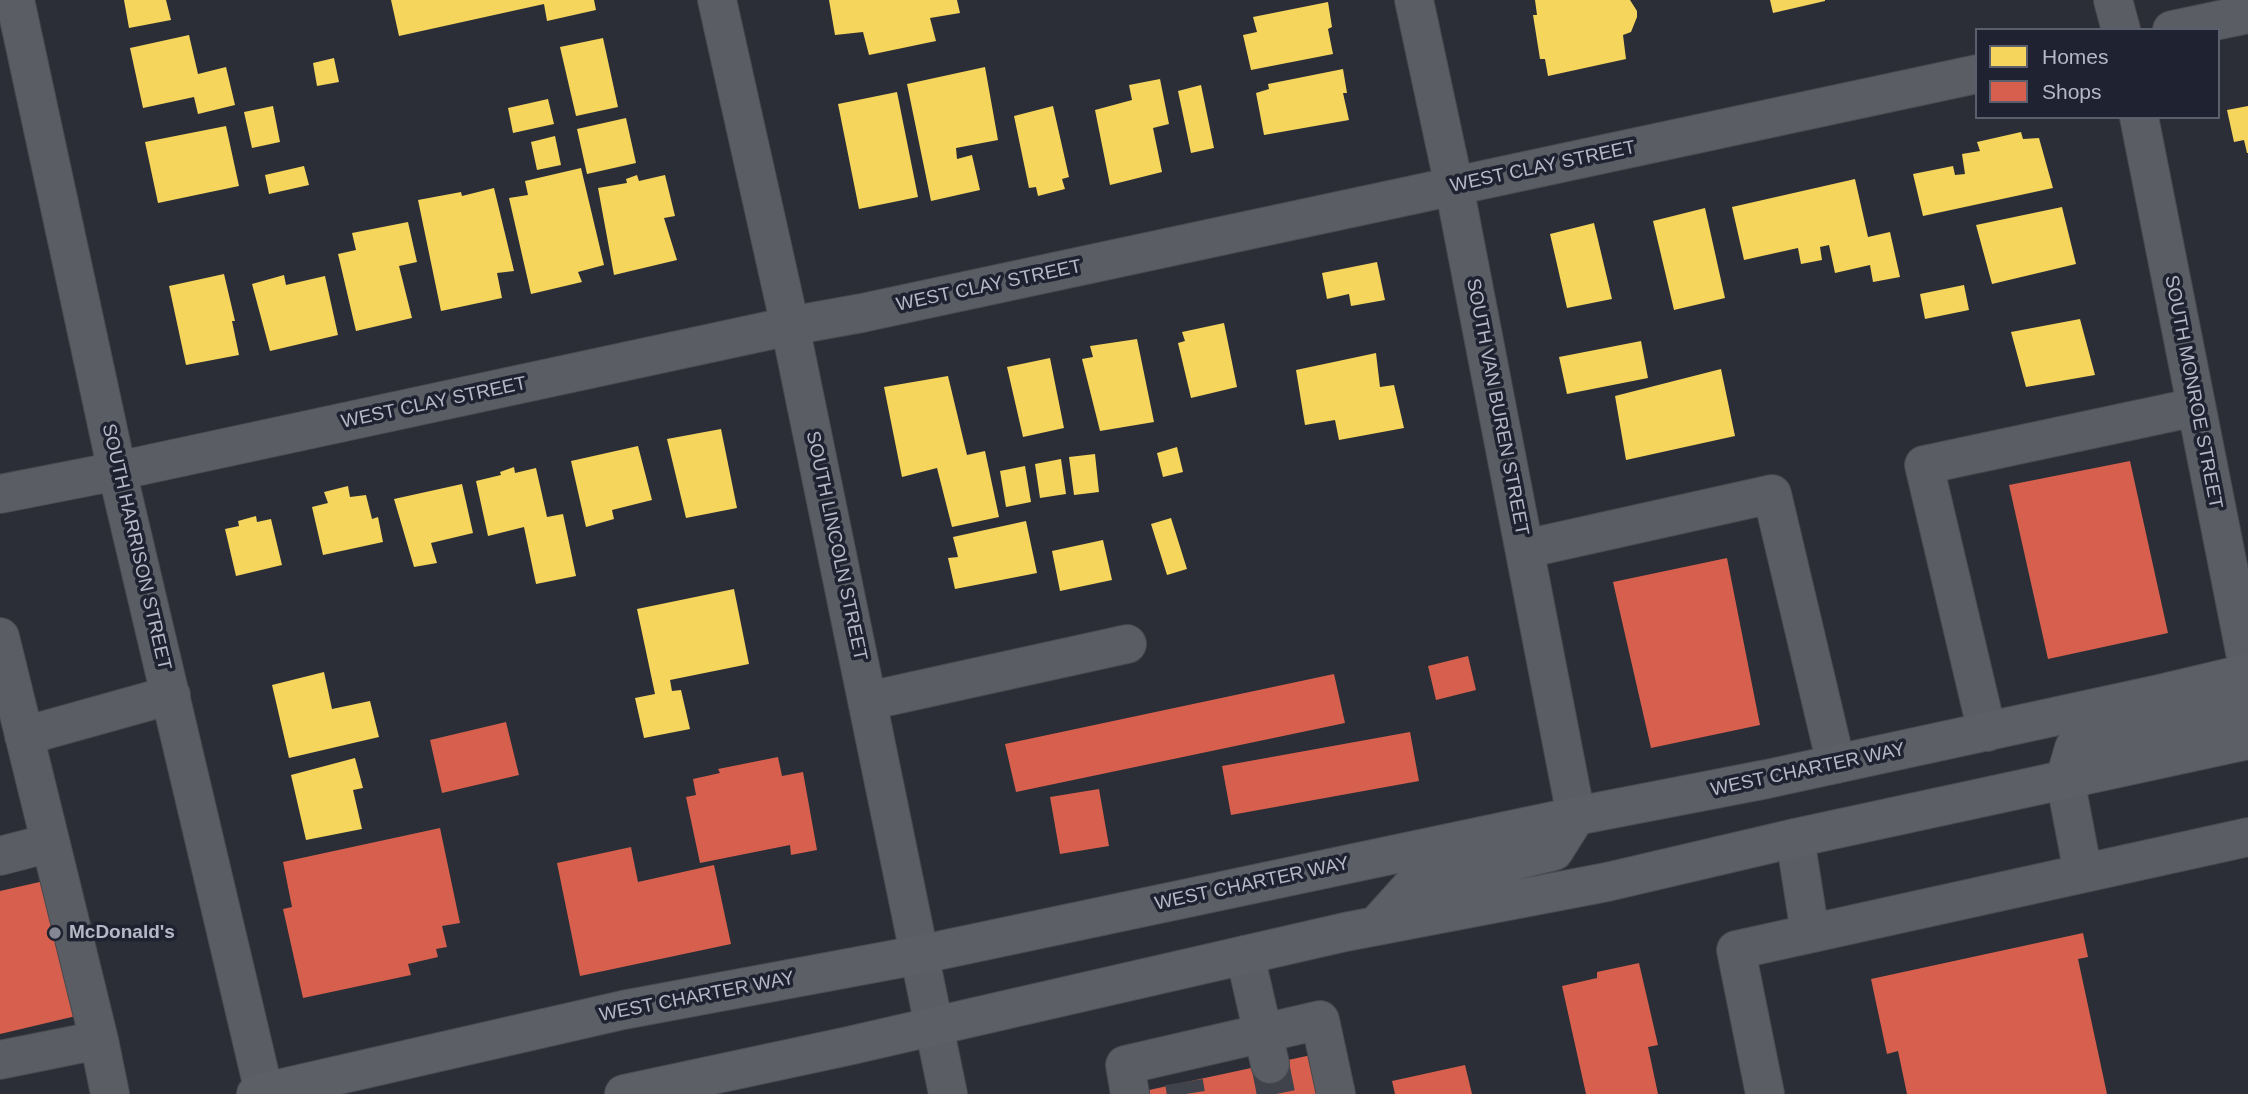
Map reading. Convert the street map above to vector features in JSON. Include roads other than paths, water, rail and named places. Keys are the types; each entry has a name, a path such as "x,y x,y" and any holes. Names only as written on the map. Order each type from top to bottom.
{"main road":[{"name":"WEST CHARTER WAY","path":"261,1093 622,1010 918,955 1987,732 2248,673"},
{"path":"2065,779 2074,747 2244,705 2248,680"},
{"path":"624,1094 1376,926 1607,882 1795,838 2248,740"},
{"path":"1376,926 1412,886 1554,850 1576,816"}],"street":[{"name":"SOUTH HARRISON STREET","path":"15,0 117,471 261,1093"},
{"name":"SOUTH LINCOLN STREET","path":"717,0 790,326 948,1094"},
{"name":"SOUTH VAN BUREN STREET","path":"1414,0 1454,187 1576,816"},
{"path":"2113,0 2120,28"},
{"path":"2182,28 2248,14"},
{"name":"WEST CLAY STREET","path":"0,494 1975,74"},
{"name":"SOUTH MONROE STREET","path":"2139,119 2248,667"},
{"path":"1987,732 1924,465 2196,407"},
{"path":"1525,549 1772,494 1836,764"},
{"path":"0,638 110,1094"},
{"path":"868,701 1127,644"},
{"path":"24,736 171,695"},
{"path":"2065,779 2083,873"},
{"path":"1765,1094 1737,950 2248,837"},
{"path":"1795,838 1810,933"},
{"path":"0,856 50,843"},
{"path":"1245,956 1267,1048"},
{"path":"1130,1094 1125,1065 1181,1068 1267,1048 1320,1020 1336,1094"},
{"path":"0,1060 99,1040"}],"tunnel":[{"path":"1270,1064 1276,1094"},
{"path":"1184,1082 1186,1094"}],"place":[{"name":"McDonald's","path":"55,933"}]}
